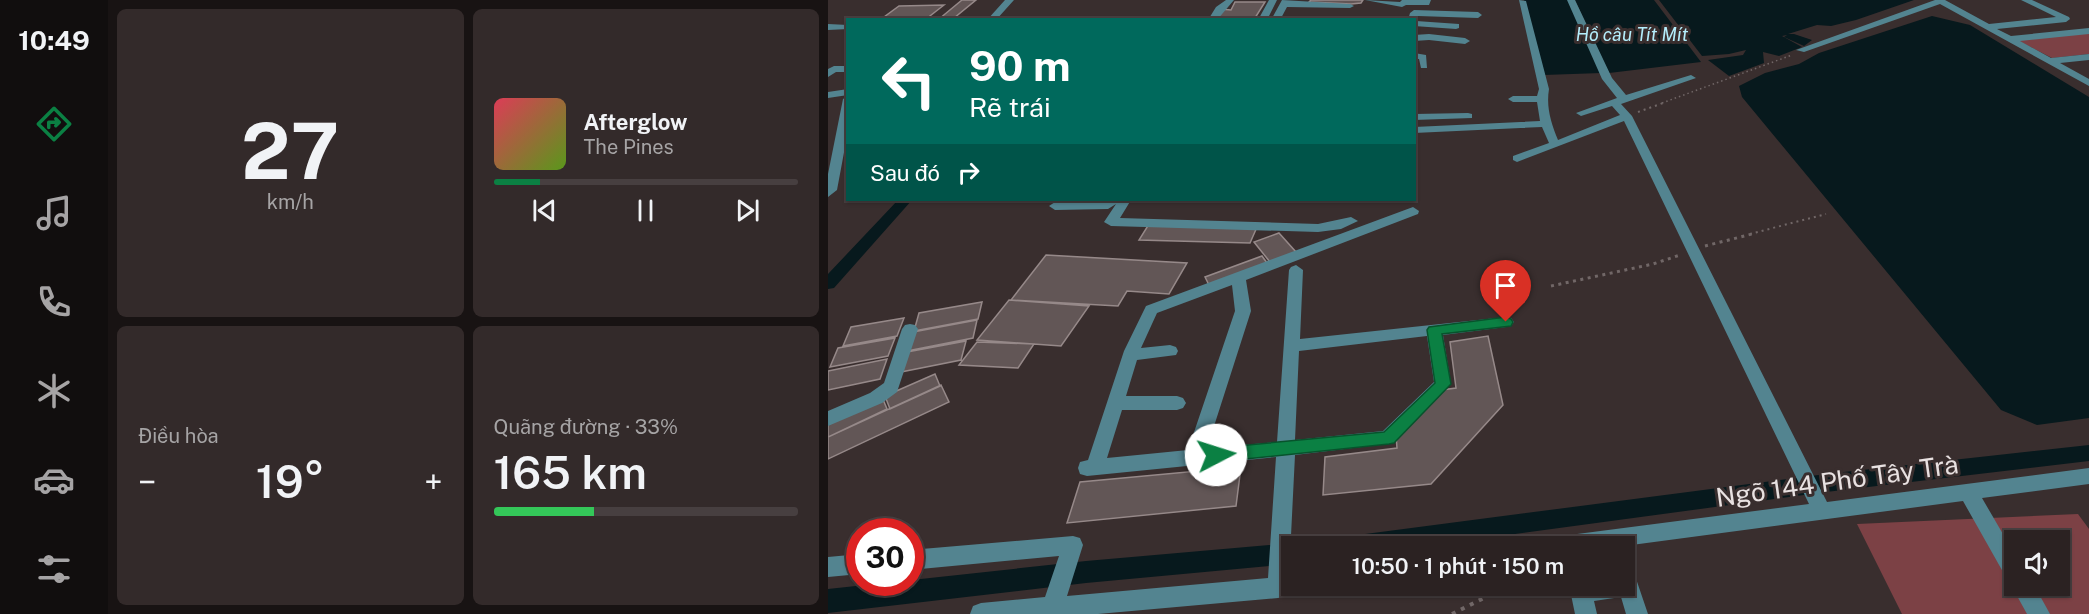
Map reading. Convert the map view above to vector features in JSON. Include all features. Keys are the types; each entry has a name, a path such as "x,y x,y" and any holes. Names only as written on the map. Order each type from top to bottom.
{"street":[{"path":"993,18 1010,0"},
{"path":"1213,18 1219,9 1230,0"},
{"path":"1263,18 1273,0"},
{"path":"1369,0 1402,5 1405,1 1426,3 1427,0"},
{"path":"1571,0 1607,79 1628,116 1820,507"},
{"path":"1801,50 1940,0 2089,84"},
{"path":"2025,0 2089,30"},
{"path":"1522,1 1544,88 1542,99 1546,124 1555,145"},
{"path":"1276,18 1285,2 1350,6"},
{"path":"1413,18 1414,13 1478,15"},
{"path":"1436,24 1440,14"},
{"path":"1989,27 2066,19"},
{"path":"1416,21 1456,26"},
{"path":"828,27 846,27"},
{"path":"2011,39 2089,30"},
{"path":"1416,38 1429,37 1454,44 1465,41"},
{"path":"1416,56 1423,57 1424,66"},
{"path":"2051,61 2089,57"},
{"path":"828,74 834,69 846,69"},
{"path":"2075,75 2089,74"},
{"path":"1581,113 1691,78"},
{"path":"828,95 846,92"},
{"path":"1513,99 1542,99"},
{"path":"828,105 846,100"},
{"path":"828,193 831,190 833,154 846,104"},
{"path":"1416,117 1468,116"},
{"path":"1517,158 1628,116"},
{"path":"1484,126 1501,117"},
{"path":"1416,130 1546,124"},
{"path":"1055,206 1108,205 1112,201"},
{"path":"1124,201 1111,222 1297,226 1319,230 1351,221"},
{"path":"1413,211 1151,310 1131,355 1091,467 1389,438 1443,384 1434,330"},
{"path":"1319,230 1329,243"},
{"path":"1278,588 1296,270"},
{"path":"1194,456 1243,312 1238,277"},
{"path":"1292,346 1506,322"},
{"path":"828,419 876,398 891,387 910,329"},
{"path":"1131,355 1170,351"},
{"path":"1115,403 1177,403"},
{"name":"Ngõ 144 Phố Tây Trà","path":"1635,539 1820,507 2089,476"},
{"path":"1968,491 2004,554"},
{"path":"924,559 1071,552 1055,599"},
{"path":"828,567 846,565"},
{"path":"981,614 1055,599 1281,588"},
{"path":"1583,596 1586,614"},
{"path":"1632,596 1637,614"},
{"path":"2028,596 2039,614"}],"path":[{"path":"1628,116 1801,50"},
{"path":"1551,286 1653,264 1692,249 1826,214"},
{"path":"1452,614 1488,596"}],"shaded area":[{"path":"2089,33 2089,54 2052,58 2017,40"},
{"path":"2078,514 2089,529 2089,614 1902,614 1857,524"}],"water":[{"path":"1524,0 1568,0 1601,73 1544,75"},
{"name":"Hồ câu Tít Mít","path":"1575,0 1654,0 1701,62 1609,73"},
{"path":"1659,0 1914,0 1856,20 1831,26 1817,25 1788,34 1812,40 1804,46 1784,37 1787,35 1782,36 1802,47 1779,56 1763,52 1764,63 1729,76 1708,60 1743,55 1746,50 1702,56"},
{"path":"1932,16 1970,25 2089,97 2089,418 2037,425 2001,410 1742,97 1739,86 1765,73 1799,64 1819,53"}],"building":[{"path":"962,0 976,0 954,18 940,18"},
{"path":"1311,0 1363,0 1361,3 1351,4 1309,2"},
{"path":"1235,2 1265,2 1255,18 1213,18 1220,9 1231,10"},
{"path":"944,5 927,18 883,18 899,6"},
{"path":"1149,224 1257,227 1250,243 1139,240"},
{"path":"1279,233 1296,252 1270,262 1254,242"},
{"path":"1046,255 1187,263 1169,294 1127,291 1118,306 1011,300"},
{"path":"1262,256 1267,263 1209,285 1205,277"},
{"path":"1009,300 1089,306 1061,346 977,340"},
{"path":"982,302 978,319 914,331 919,313"},
{"path":"904,318 897,336 843,346 851,327"},
{"path":"977,320 973,338 907,351 913,332"},
{"path":"1488,336 1503,405 1431,484 1323,495 1325,457 1397,448 1396,435 1441,390 1456,388 1450,342"},
{"path":"895,338 888,356 830,367 838,348"},
{"path":"966,341 961,360 901,372 907,352"},
{"path":"977,342 1034,344 1018,368 959,365"},
{"path":"887,359 880,379 828,390 828,371"},
{"path":"935,374 940,386 890,409 885,396"},
{"path":"941,385 949,402 828,459 828,437"},
{"path":"882,397 887,409 828,437 828,421"},
{"path":"1241,467 1236,506 1067,523 1080,482"}],"waterway":[{"path":"828,284 904,201"},
{"path":"1426,536 1826,483 2089,453"},
{"path":"828,601 1086,572 1281,554"}],"route":[{"path":"1216,455 1389,438 1443,384 1434,330 1506,322"}]}
